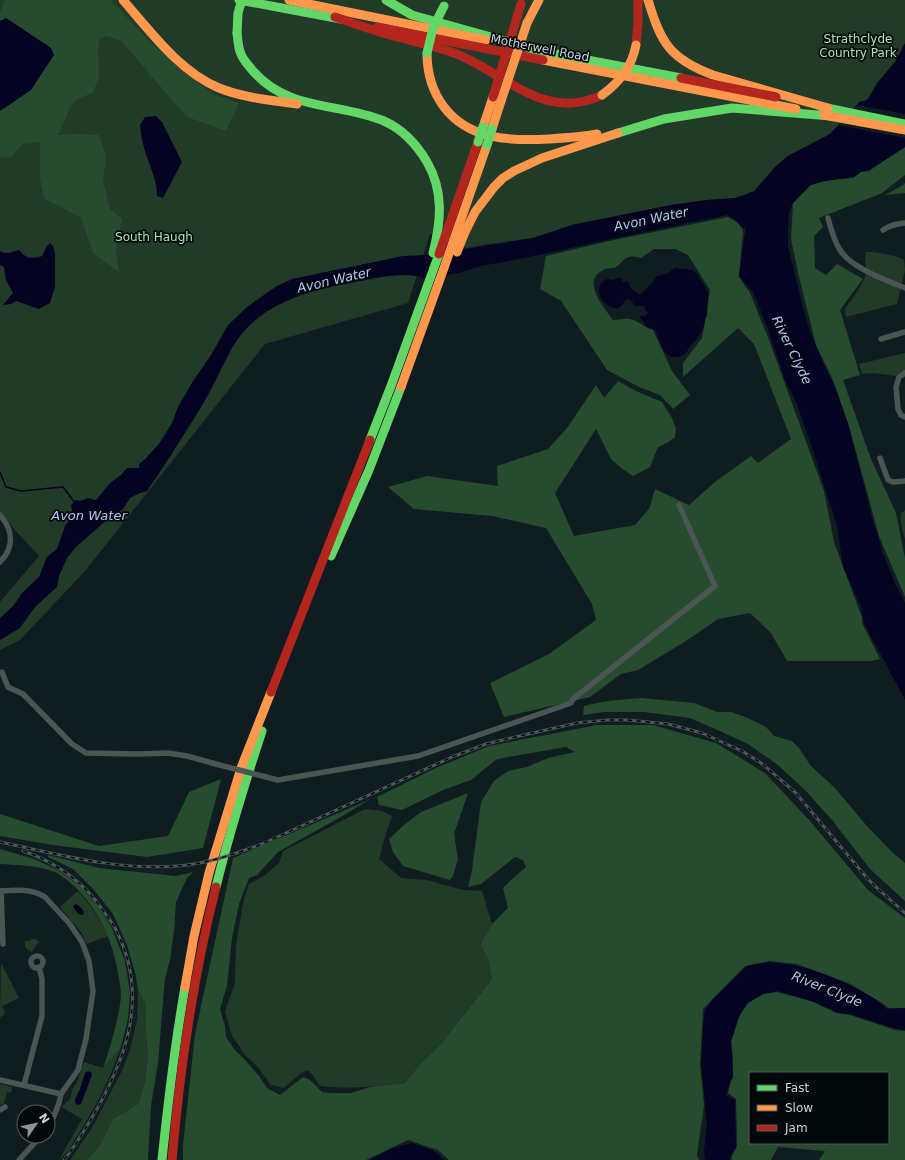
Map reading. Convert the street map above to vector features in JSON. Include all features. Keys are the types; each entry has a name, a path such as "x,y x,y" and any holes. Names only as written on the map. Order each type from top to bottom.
{"main road":[{"path":"123,0 171,55 188,70 208,83 236,94 265,100 341,110"},
{"path":"240,0 237,33 241,54 253,72 263,83 277,92 298,101 363,114 384,122 403,133 419,149 431,168 438,188 442,237"},
{"name":"Motherwell Road","path":"240,0 335,17 494,51 834,113"},
{"name":"Motherwell Road","path":"289,0 537,50 834,113"},
{"path":"386,0 412,15 537,50"},
{"path":"497,99 527,23 534,0"},
{"path":"527,23 539,0"},
{"path":"335,17 453,53 476,63 530,94 550,102 566,104 591,100 602,95 624,76 631,65 636,45 638,0"},
{"path":"648,0 653,19 662,38 672,52 695,69 834,113 905,130"},
{"path":"162,1160 176,1038 194,936 212,865 241,768 391,386 442,237 488,128 522,2"},
{"path":"447,3 433,26 429,38 427,65 433,90 438,100 455,120 466,127 477,133 496,138 518,140 572,138 650,124"},
{"path":"461,233 487,195 503,178 514,171 542,158 664,119 732,108 834,113 905,124"},
{"path":"172,1160 181,1062 195,979 216,881 249,768 289,655 368,470 461,233 482,144"}],"street":[{"path":"828,218 834,237 845,257 854,265 905,288"},
{"path":"883,230 888,226 905,223"},
{"path":"881,339 905,332"},
{"path":"905,373 899,377 896,387 898,409 905,417"},
{"path":"880,458 888,480 893,482 905,481"},
{"path":"2,672 8,687 23,694 72,744 86,753 168,753 187,756 278,780 418,756 571,704 572,700 715,586 679,505"},
{"path":"0,515 9,531 11,544 0,562"},
{"path":"3,944 1,934 1,891 32,891 45,897 76,933 86,951 89,961 93,991 86,1040 78,1070 61,1094 56,1111"},
{"path":"24,1085 42,1016 42,980 38,967"},
{"path":"0,1080 61,1094"},
{"path":"19,1160 34,1144"}],"green space":[{"path":"0,0 905,0 905,106 868,100 859,102 830,134 788,156 776,166 755,191 735,198 671,205 572,225 533,238 466,248 430,234 408,303 265,344 85,571 20,640 0,650 0,602 39,556 13,528 0,511"},
{"path":"5,0 111,0 151,43 183,72 213,94 239,103 226,131 187,117 121,41 106,36 99,40 99,78 93,92 75,101 70,108 58,135 99,135 106,156 103,180 110,209 122,219 116,250 119,272 93,253 81,218 44,198 40,179 40,142 23,144 11,157 0,158 0,111 31,90 6,18 0,21 0,13"},
{"path":"905,147 905,175 882,193 819,218 823,227 814,236 815,268 826,275 837,264 863,279 840,310 860,375 843,380 871,459 896,513 905,558 905,597 879,536 849,426 832,378 816,345 791,239 793,203 810,186 821,181 853,178 861,172 869,171"},
{"path":"905,183 905,193 885,195 903,185"},
{"path":"728,217 738,223 743,230 739,277 750,293 769,340 824,491 834,542 862,618 862,623 880,659 871,661 787,661 771,633 750,613 718,619 686,641 638,670 621,674 590,697 504,717 490,683 549,654 596,620 592,604 546,528 492,516 414,509 388,487 427,476 498,486 497,466 548,449 567,428 596,385 604,398 618,381 636,391 662,402 672,418 676,429 675,437 669,442 658,447 650,467 633,476 611,459 596,429 555,493 574,536 635,525 649,509 655,489 689,505 715,482 751,456 758,463 791,439 754,344 738,328 683,377 683,363 702,338 710,290 688,255 675,249 654,249 641,258 630,257 614,268 605,269 598,274 594,280 594,286 599,301 613,320 630,319 653,330 672,371 690,395 673,409 660,395 639,387 607,370 561,301 540,289 546,256 609,241"},
{"path":"866,252 875,252 895,256 904,260 905,270 897,304 846,317 845,309 865,277"},
{"path":"905,353 905,371 895,376 874,373 862,374 859,364"},
{"path":"905,510 905,539 901,513"},
{"path":"642,698 694,703 717,712 731,712 766,727 774,736 792,741 799,748 811,766 835,788 866,825 905,863 905,901 870,869 832,820 806,791 778,765 748,744 690,718 644,712 604,712 583,715 584,706 613,700"},
{"path":"597,725 653,725 716,743 765,773 810,821 868,890 905,918 905,1008 889,1008 848,983 797,964 769,961 745,966 703,1009 700,1064 704,1105 697,1155 699,1160 449,1160 438,1150 408,1140 366,1160 183,1160 183,1145 195,1034 233,858 371,799 278,852 257,875 249,878 239,904 232,938 227,986 220,1009 225,1026 226,1037 234,1049 259,1076 267,1088 280,1095 303,1077 310,1080 322,1092 331,1093 351,1093 370,1087 405,1083 419,1065 440,1045 492,979 488,959 480,945 492,924 508,908 503,888 526,867 523,860 515,857 481,884 468,887 472,870 481,802 494,781 508,771 527,767 548,758 575,752 566,747 497,759 471,780 443,790 402,810 379,805 377,797 436,768 489,746"},
{"path":"221,779 203,848 147,857 53,845 0,836 0,814 99,846 168,836 189,792"},
{"path":"468,793 454,834 458,859 453,876 450,880 403,866 393,852 389,839 421,812"},
{"path":"365,809 382,811 392,816 379,859 401,878 427,880 463,890 482,891 492,924 480,945 488,959 492,979 440,1045 419,1065 405,1083 352,1088 320,1086 308,1070 301,1073 284,1088 271,1085 258,1067 246,1056 232,1036 225,1011 235,983 236,945 243,903 249,884 264,876 279,863 283,851"},
{"path":"0,849 34,859 58,870 79,885 97,905 111,926 125,961 130,992 128,1019 121,1047 103,1068 114,1033 121,997 112,949 100,919 81,893 70,882 57,873 48,870 28,866 0,864"},
{"path":"48,855 99,868 176,876 193,872 187,878 176,902 170,960 165,978 158,1063 151,1106 148,1160 86,1160 98,1148 113,1119 138,1104 145,1082 148,1054 145,1003 138,990 135,972 127,945 113,914 94,890 73,869 48,857"},
{"path":"78,891 87,901 108,936 87,944 81,932 60,907"},
{"path":"31,939 39,941 32,952 25,947 25,941 30,941"},
{"path":"1,963 19,998 2,1006 5,1013 0,1018"},
{"path":"138,990 145,1003 148,1054 145,1082 138,1104 113,1119 98,1148 86,1160 70,1160 92,1128 123,1069 131,1046 137,1020"},
{"path":"777,992 811,1001 836,1013 850,1015 895,1030 905,1031 905,1160 819,1160 825,1151 778,1147 771,1160 732,1160 732,1156 737,1146 736,1099 728,1093 733,1077 731,1042 739,1017 747,1003 763,994"},
{"path":"121,1047 112,1071 96,1105 64,1156 59,1160 82,1119 63,1108 63,1106 70,1099 72,1090 77,1082 84,1062 103,1068"},
{"path":"0,1084 12,1087 11,1093 7,1092 4,1103 0,1105"}],"water":[{"path":"6,18 51,48 54,55 31,90 0,111 0,21"},
{"name":"River Clyde","path":"905,43 905,147 869,170 861,172 854,177 825,181 810,185 793,203 789,212 788,246 810,332 835,386 849,427 872,517 883,553 894,581 905,603 905,700 864,623 861,607 843,567 837,526 796,402 785,380 767,326 753,292 739,276 746,225 744,229 734,219 727,215 481,266 459,273 425,278 429,255 533,238 572,225 671,205 735,198 754,191 776,166 788,156 830,134 859,102 868,99 877,83 895,62"},
{"path":"156,116 162,122 182,162 163,198 157,196 154,176 145,151 140,125 145,117"},
{"path":"50,243 53,246 55,254 55,287 50,303 39,309 16,301 11,304 3,305 13,293 6,280 4,267 0,265 0,251 7,253 19,250 31,258 38,257 42,256"},
{"name":"Avon Water","path":"428,255 424,278 399,275 338,285 302,295 270,310 255,320 232,348 204,402 147,491 130,498 123,509 110,517 76,547 67,558 59,576 57,587 35,607 20,628 0,640 0,618 13,606 23,592 39,577 47,557 57,549 65,526 73,516 71,505 76,500 80,501 88,498 96,500 110,483 121,475 127,468 139,468 139,464 159,444 172,423 178,407 193,381 211,355 228,325 247,307 277,286 292,279 403,256"},
{"path":"675,268 693,270 706,288 708,299 707,315 704,326 698,338 682,356 671,357 664,351 655,330 647,327 639,316 645,316 648,313 645,310 645,306 635,306 629,299 625,300 621,306 616,308 610,307 600,296 599,290 601,284 607,279 612,280 621,277 623,282 629,282 631,288 640,295 657,276 668,273"},
{"path":"75,904 81,908 84,914 78,914 73,907"},
{"path":"770,962 798,966 833,977 858,989 879,1002 887,1009 905,1008 905,1030 897,1029 850,1014 839,1013 814,1002 778,991 763,994 748,1003 739,1016 731,1041 733,1077 730,1081 726,1095 735,1100 736,1147 730,1157 730,1160 705,1160 704,1151 707,1124 701,1064 705,1010 713,999 747,966"},
{"path":"88,1071 92,1073 92,1075 81,1104 77,1105 75,1099 85,1073"},
{"path":"412,1143 434,1151 444,1160 370,1160 393,1148"}],"pier":[{"path":"857,105 905,114 905,138 838,125"}],"waterway":[{"path":"0,472 6,487 21,491 63,487 75,503"}],"railway":[{"path":"0,842 66,856 110,864 132,866 177,866 210,861 262,844 452,757 486,744 577,723 607,720 628,720 668,724 702,733 742,751 761,763 795,792 867,878 905,913"},
{"path":"23,851 58,867 88,892 116,930 126,953 131,976 132,999 130,1021 126,1043 118,1065 97,1109 78,1141 64,1160"}],"traffic: fast":[{"path":"239,0 341,19"},
{"path":"237,33 238,13 242,0"},
{"path":"386,0 412,15 537,50"},
{"path":"427,53 433,28 444,6"},
{"path":"237,33 239,49 243,58 253,71 267,84 298,100 367,115 384,121 397,128 414,144 427,162 436,184 438,195 438,230 433,253"},
{"path":"530,49 681,78"},
{"path":"822,107 905,124"},
{"path":"618,133 664,119 732,108 831,116"},
{"path":"478,142 483,127"},
{"path":"487,145 492,129"},
{"path":"370,440 439,254"},
{"path":"331,556 369,470 401,387"},
{"path":"216,887 226,848 262,731"},
{"path":"162,1160 172,1073 185,987"}],"traffic: slow":[{"path":"123,0 166,50 191,72 205,81 219,88 238,94 297,104"},
{"path":"289,0 486,40"},
{"path":"527,23 539,0"},
{"path":"648,0 658,28 669,48 687,63 713,75 828,108"},
{"path":"501,101 527,23"},
{"path":"602,95 620,79 632,60 636,45"},
{"path":"427,53 428,68 436,95 454,118 465,126 491,136 534,140 579,137 597,134"},
{"path":"543,60 796,109"},
{"path":"483,127 493,97"},
{"path":"492,129 501,101"},
{"path":"824,115 905,130"},
{"path":"457,252 475,212 494,187 503,178 514,171 542,158 618,133"},
{"path":"401,387 487,145"},
{"path":"185,987 194,936 209,873 241,768 271,692"}],"traffic: jam":[{"path":"636,45 638,0"},
{"path":"493,97 521,4"},
{"path":"335,17 376,31 454,53 473,61 525,92 543,99 561,103 581,102 602,95"},
{"path":"377,27 543,60"},
{"path":"681,78 776,97"},
{"path":"439,254 478,142"},
{"path":"271,692 370,440"},
{"path":"172,1160 188,1023 216,887"}],"park label":[{"name":"Strathclyde Country Park","path":"858,46"},
{"name":"South Haugh","path":"154,237"}]}
